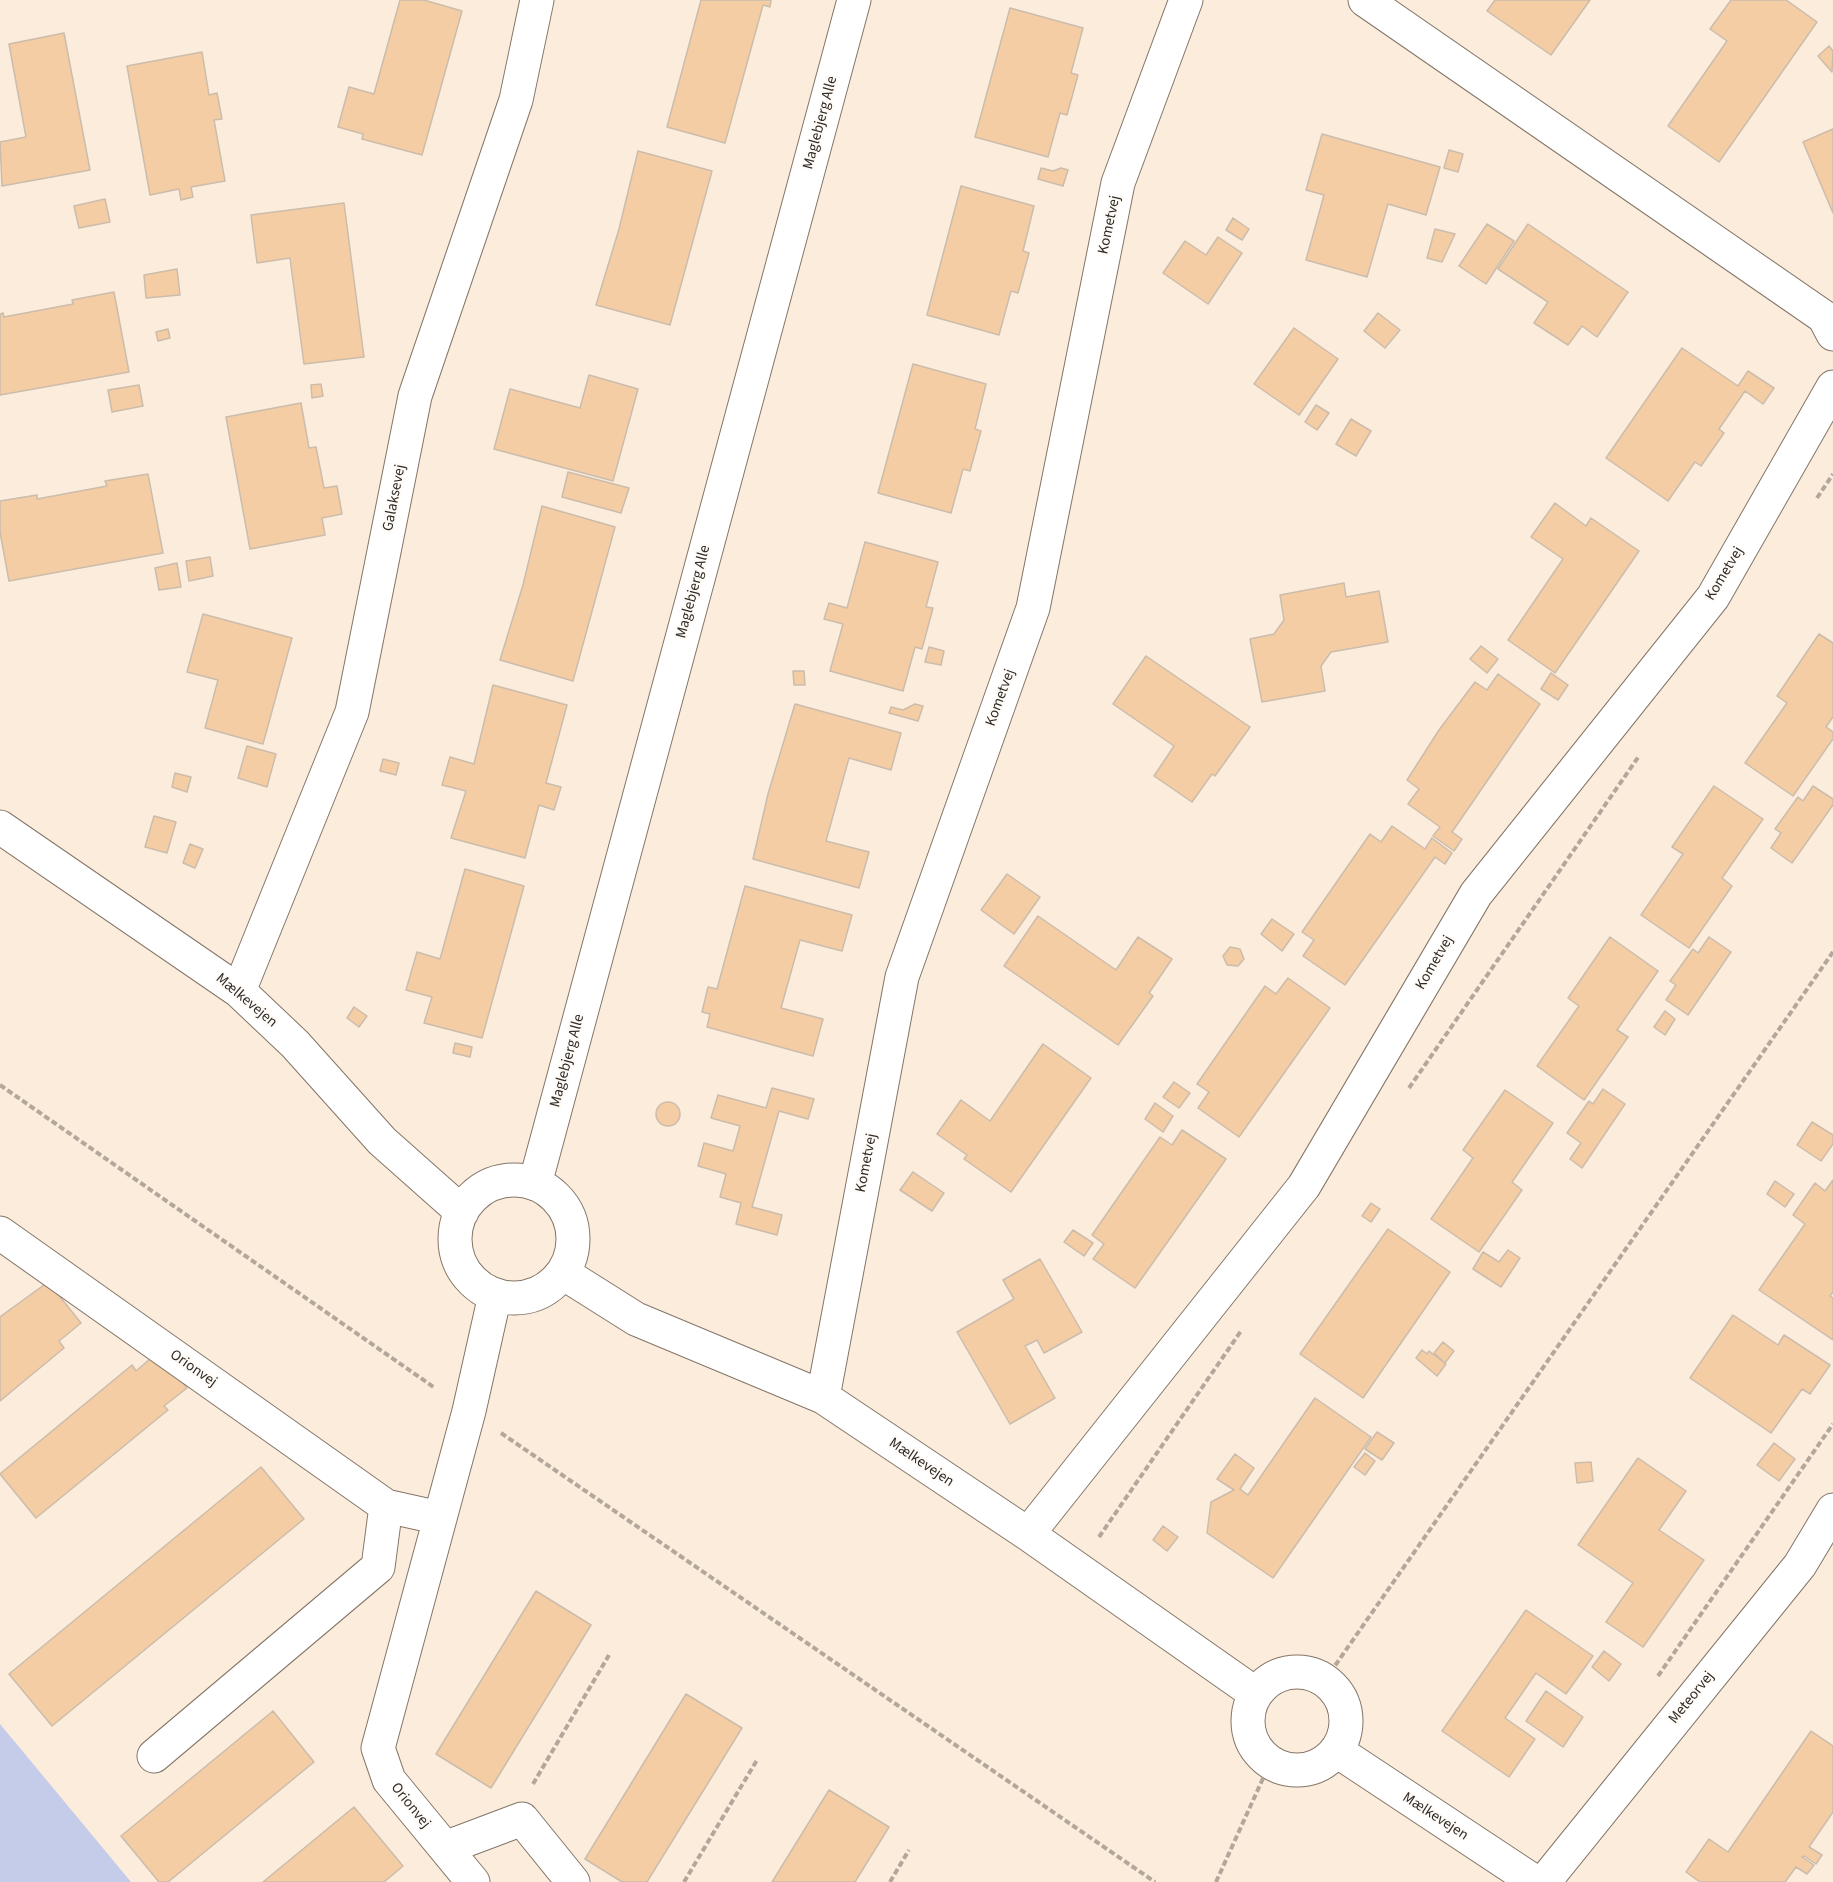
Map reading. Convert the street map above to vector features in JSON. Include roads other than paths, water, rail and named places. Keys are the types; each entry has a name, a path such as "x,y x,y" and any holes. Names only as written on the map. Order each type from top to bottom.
{"street":[{"name":"Galaksevej","path":"239,991 352,712 415,396 516,100 537,0"},
{"name":"Maglebjerg Alle","path":"535,1184 854,0"},
{"name":"Kometvej","path":"822,1397 902,977 1033,608 1118,183 1186,0"},
{"path":"1365,0 1824,317 1833,334"},
{"name":"Kometvej","path":"1029,1534 1304,1186 1476,894 1713,597 1833,387"},
{"name":"Mælkevejen","path":"0,827 239,991 295,1044 382,1141 462,1212"},
{"path":"518,1180 535,1184 550,1192 563,1205 571,1221 573,1239 571,1256 563,1273 550,1286 533,1295 514,1298 495,1295 478,1285 464,1270 457,1251 456,1231 462,1212 472,1198 493,1184 518,1180"},
{"name":"Orionvej","path":"0,1233 386,1506 440,1518"},
{"name":"Mælkevejen","path":"563,1273 636,1319 822,1397 1029,1534 1076,1570 1256,1694"},
{"name":"Orionvej","path":"473,1882 388,1780 378,1748 469,1411 495,1295"},
{"path":"154,1756 378,1567 386,1506"},
{"name":"Meteorvej","path":"1544,1882 1800,1565 1833,1510"},
{"path":"1311,1673 1325,1680 1337,1691 1344,1705 1347,1721 1344,1737 1337,1751 1326,1761 1313,1768 1291,1769 1270,1762 1259,1752 1251,1739 1248,1723 1250,1708 1256,1694 1266,1682 1280,1674 1311,1673"},
{"name":"Mælkevejen","path":"1337,1751 1534,1882"},
{"path":"445,1848 522,1819 573,1882"}]}
